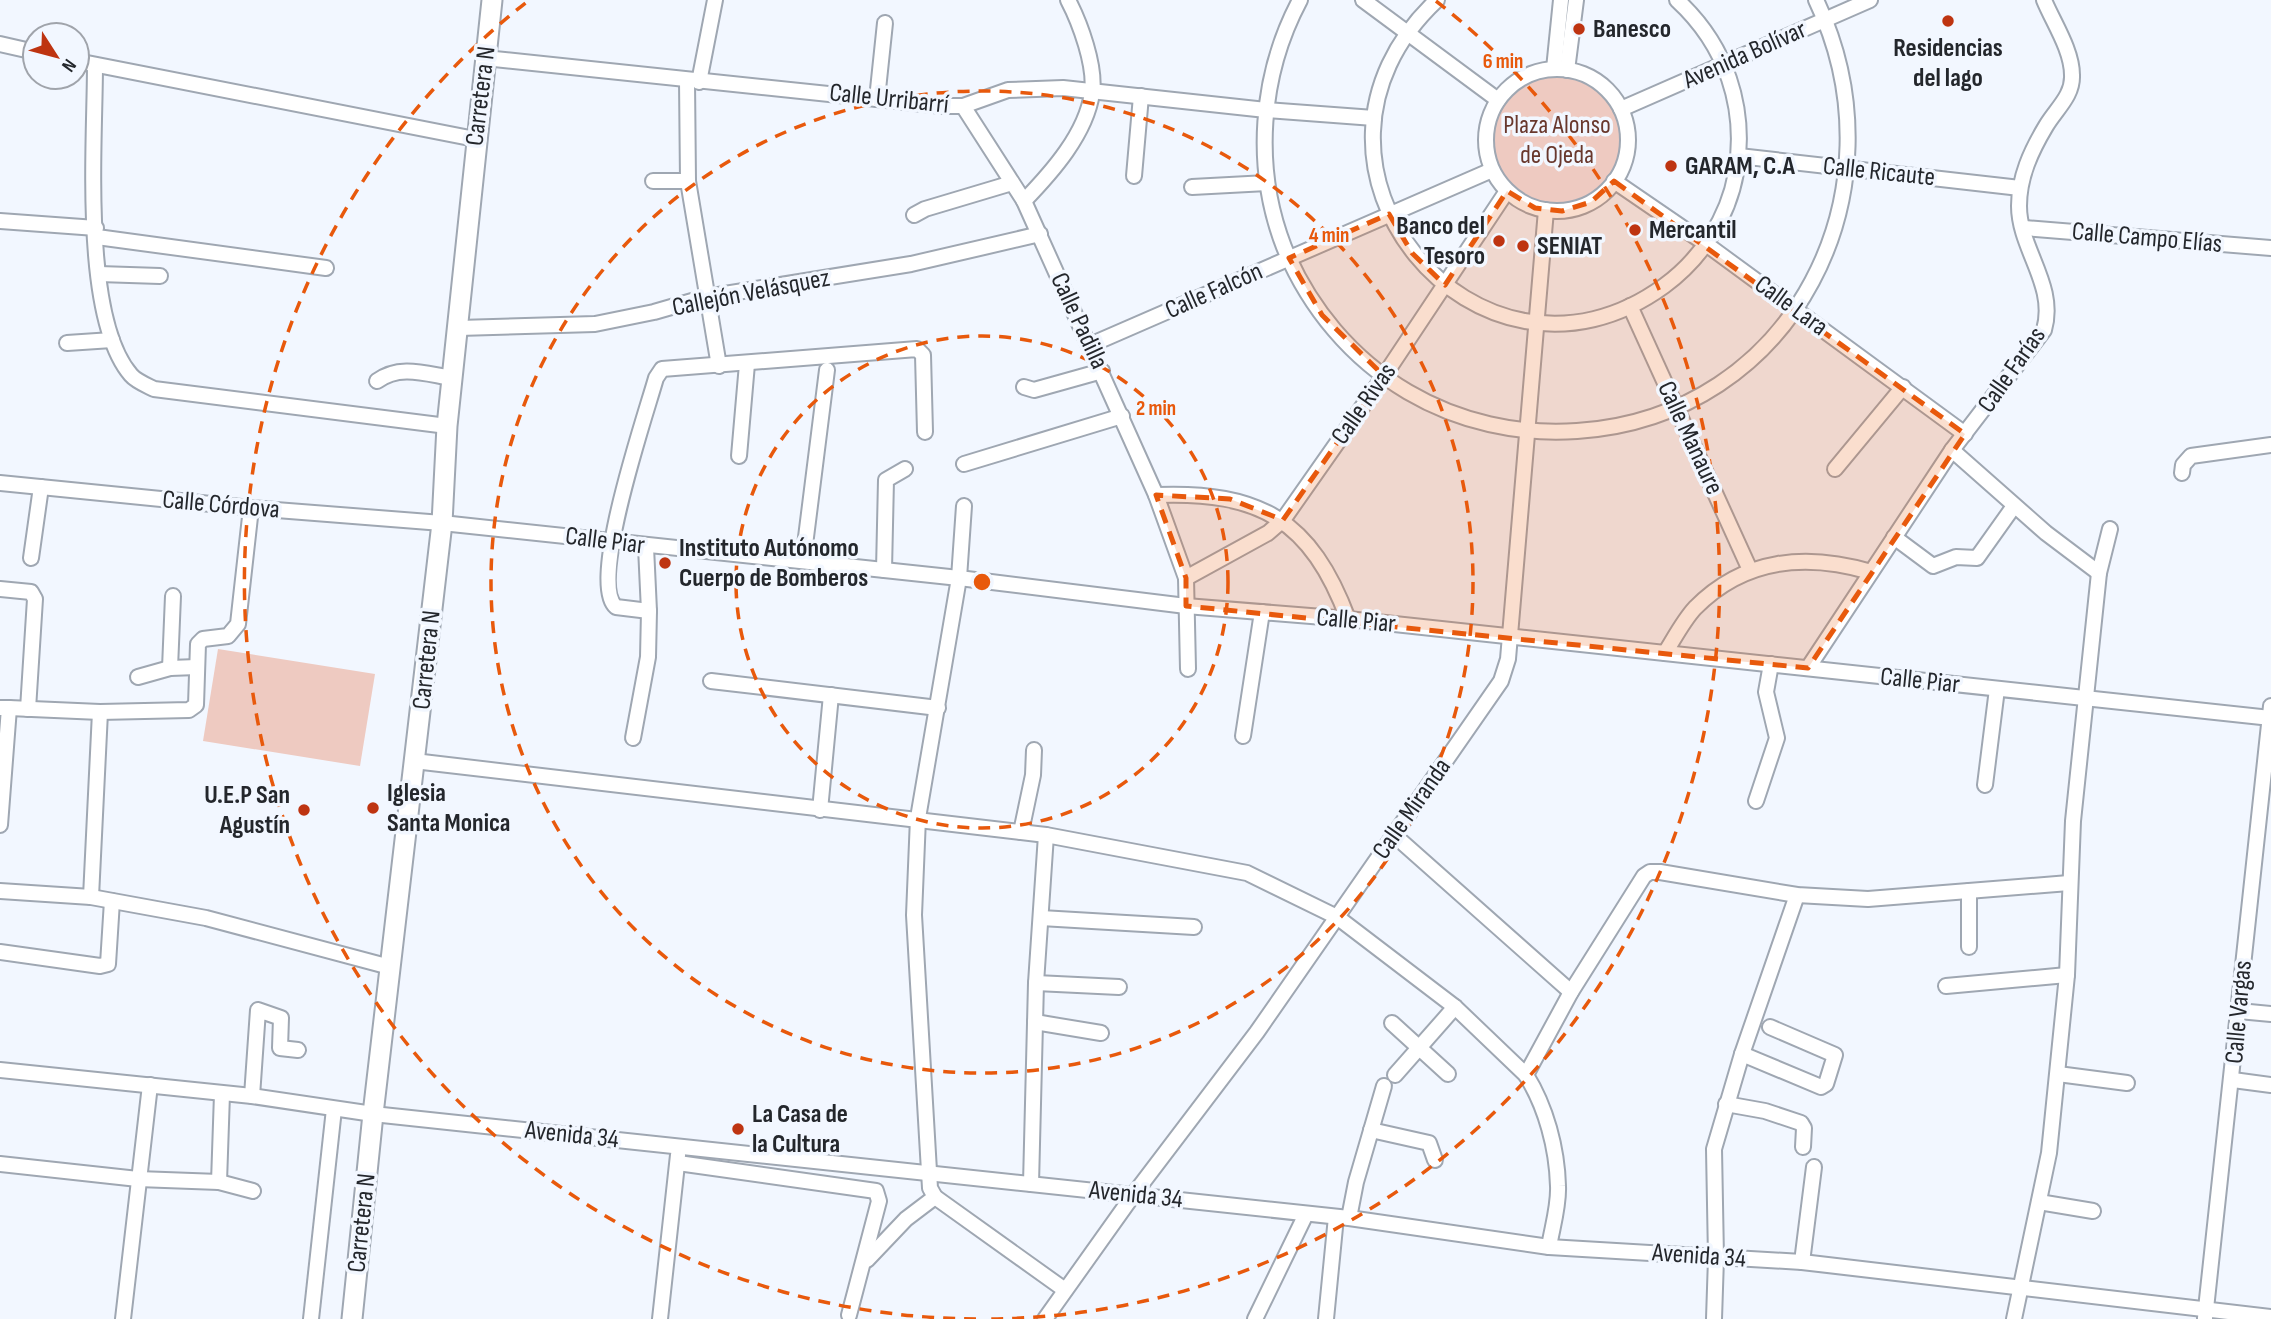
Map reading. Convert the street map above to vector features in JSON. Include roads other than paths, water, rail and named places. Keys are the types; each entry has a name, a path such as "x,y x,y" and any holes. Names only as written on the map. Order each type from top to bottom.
{"main road":[{"name":"Carretera N","path":"352,1319 373,1114 442,523 447,426 459,328 475,139 492,0"}],"street":[{"path":"715,0 693,81 688,181 719,366"},
{"path":"1024,201 1056,166 1085,117 1093,91 1085,41 1068,0"},
{"path":"1300,0 1276,60 1266,110 1268,183 1276,221 1289,258 1322,315 1350,348 1384,376 1417,397 1452,413 1489,425 1527,431 1603,428 1675,407 1714,386 1740,366 1796,309 1831,242 1848,169 1850,128 1846,91 1825,19 1816,0"},
{"path":"1363,0 1498,100"},
{"path":"1437,0 1408,32 1385,73 1374,118 1375,167 1389,214 1412,253 1445,285 1497,313 1537,321 1593,318 1630,306 1673,279 1706,244 1728,203 1739,156 1738,111 1725,65 1701,25 1677,0"},
{"path":"1561,0 1561,69"},
{"path":"1561,69 1576,0"},
{"name":"Avenida Bolívar","path":"1621,109 1870,0"},
{"name":"Calle Farías","path":"1808,668 1952,450 2044,330 2048,314 2042,281 2019,211 2020,188 2029,157 2071,85 2069,58 2043,0"},
{"path":"877,99 885,23"},
{"path":"0,44 21,49"},
{"name":"Calle Urribarrí","path":"485,58 693,81 963,106 1008,90 1093,91 1266,110 1374,118"},
{"path":"91,64 475,139"},
{"path":"95,65 96,233 102,312 112,340 132,377 154,389 447,426"},
{"path":"1561,69 1599,83 1621,109 1627,146 1614,181 1591,202 1577,208 1546,211 1525,204 1507,191 1492,170 1486,134 1498,100 1528,75 1561,69"},
{"path":"1135,176 1141,96"},
{"name":"Calle Padilla","path":"963,106 1024,201 1156,495 1186,578 1188,669"},
{"name":"Calle Ricaute","path":"1739,156 2020,188"},
{"name":"Calle Falcón","path":"1090,345 1492,170"},
{"path":"653,181 688,181"},
{"name":"Calle Lara","path":"1614,181 1706,244 1965,434"},
{"path":"914,215 1012,183"},
{"path":"1192,187 1268,183"},
{"name":"Calle Rivas","path":"1186,578 1268,533 1283,520 1384,376 1507,191"},
{"name":"Calle Miranda","path":"1045,1319 1134,1194 1257,1031 1501,681 1506,669 1546,211"},
{"path":"0,221 326,268"},
{"name":"Calle Campo Elías","path":"2024,228 2271,248"},
{"name":"Callejón Velásquez","path":"459,328 595,324 654,312 706,297 911,264 1040,234"},
{"path":"99,274 160,276"},
{"name":"Calle Manaure","path":"1630,306 1750,570"},
{"path":"67,343 112,340"},
{"path":"649,611 612,605 608,580 610,540 656,378 662,369 917,349 923,355 925,432"},
{"path":"739,456 747,364"},
{"path":"377,381 389,372 401,370 452,378"},
{"path":"803,561 827,370"},
{"path":"1024,387 1034,390 1102,371"},
{"path":"1835,469 1903,387"},
{"path":"964,464 1122,416"},
{"path":"2182,473 2183,465 2191,456 2271,446"},
{"path":"1952,450 2014,506 2099,573"},
{"path":"884,570 886,480 905,469"},
{"name":"Calle Córdova","path":"0,483 251,508 442,523"},
{"path":"31,558 41,487"},
{"path":"1156,495 1206,495 1230,499 1283,520 1320,563 1339,596 1348,619"},
{"path":"964,506 959,578 918,818 914,915 928,1173 930,1188 935,1197 1065,1290"},
{"path":"1894,537 1933,566 1956,557 1977,558 2014,506"},
{"path":"0,825 5,708 100,712 189,710 196,705 198,644 202,639 228,636 238,624 251,508"},
{"name":"Calle Piar","path":"442,523 610,540 646,547 959,578 1186,606 1348,619 1997,690 2271,714"},
{"path":"2014,1319 2049,1153 2067,975 2069,883 2086,698 2099,573 2110,529"},
{"path":"634,738 648,657 646,547"},
{"path":"1665,653 1700,604 1750,570 1785,562 1822,560 1871,572"},
{"path":"0,589 25,590 31,592 35,599 28,709"},
{"path":"170,667 173,596"},
{"path":"1243,736 1262,612"},
{"path":"1756,801 1777,738 1766,691 1771,664"},
{"path":"138,677 170,667 197,667"},
{"path":"711,681 937,708"},
{"path":"1985,785 1997,690"},
{"path":"820,810 831,695"},
{"path":"91,897 100,712"},
{"name":"Calle Vargas","path":"2206,1314 2271,714"},
{"path":"1021,832 1033,775 1034,750"},
{"path":"414,761 1046,835 1247,873 1337,918 1455,1007 1526,1075 1541,1102 1555,1156 1558,1189 1549,1247"},
{"path":"1031,1184 1036,983 1046,835"},
{"path":"1394,835 1571,992"},
{"path":"1526,1075 1571,992 1635,889 1650,872 1797,895 1868,899 2069,883"},
{"path":"0,891 91,897 206,918 390,967"},
{"path":"1969,891 1969,947"},
{"path":"1714,1319 1714,1149 1742,1054 1797,895"},
{"path":"0,952 100,966 108,964 112,901"},
{"path":"1041,918 1194,927"},
{"path":"1947,986 2067,975"},
{"path":"1036,983 1119,987"},
{"path":"1395,1075 1455,1007"},
{"path":"252,1096 256,1012 260,1009 281,1018 280,1048"},
{"path":"2239,1011 2271,1014"},
{"path":"1035,1022 1101,1033"},
{"path":"1392,1023 1448,1074"},
{"path":"1742,1054 1821,1087 1826,1084 1835,1055 1770,1027"},
{"path":"254,1046 298,1050"},
{"name":"Avenida 34","path":"0,1070 252,1096 373,1114 1134,1194 1343,1218 1549,1247 1802,1262 2206,1314 2271,1317"},
{"path":"2057,1073 2127,1083"},
{"path":"2233,1080 2271,1086"},
{"path":"123,1319 150,1085"},
{"path":"1326,1319 1343,1218 1384,1086"},
{"path":"219,1182 222,1094"},
{"path":"1726,1104 1765,1111 1801,1123 1804,1128 1803,1147"},
{"path":"311,1319 334,1109"},
{"path":"1371,1130 1429,1143 1435,1160"},
{"path":"660,1319 679,1147"},
{"path":"678,1163 876,1191 879,1201 866,1261 855,1284 849,1315"},
{"path":"0,1164 138,1179 219,1182 253,1191"},
{"path":"1802,1262 1815,1167"},
{"path":"866,1261 906,1219 935,1197"},
{"path":"2039,1202 2093,1211"},
{"path":"1255,1319 1306,1214"}],"place":[{"name":"Residencias del lago","path":"1948,21"},
{"name":"Banesco","path":"1579,29"},
{"name":"GARAM, C.A","path":"1671,166"},
{"name":"Mercantil","path":"1635,230"},
{"name":"Banco del Tesoro","path":"1499,241"},
{"name":"SENIAT","path":"1523,246"},
{"name":"Instituto Autónomo Cuerpo de Bomberos","path":"665,563"},
{"name":"Iglesia Santa Monica","path":"373,808"},
{"name":"U.E.P San Agustín","path":"304,810"},
{"name":"La Casa de la Cultura","path":"738,1129"}],"park label":[{"name":"Plaza Alonso de Ojeda","path":"1557,140"}]}
